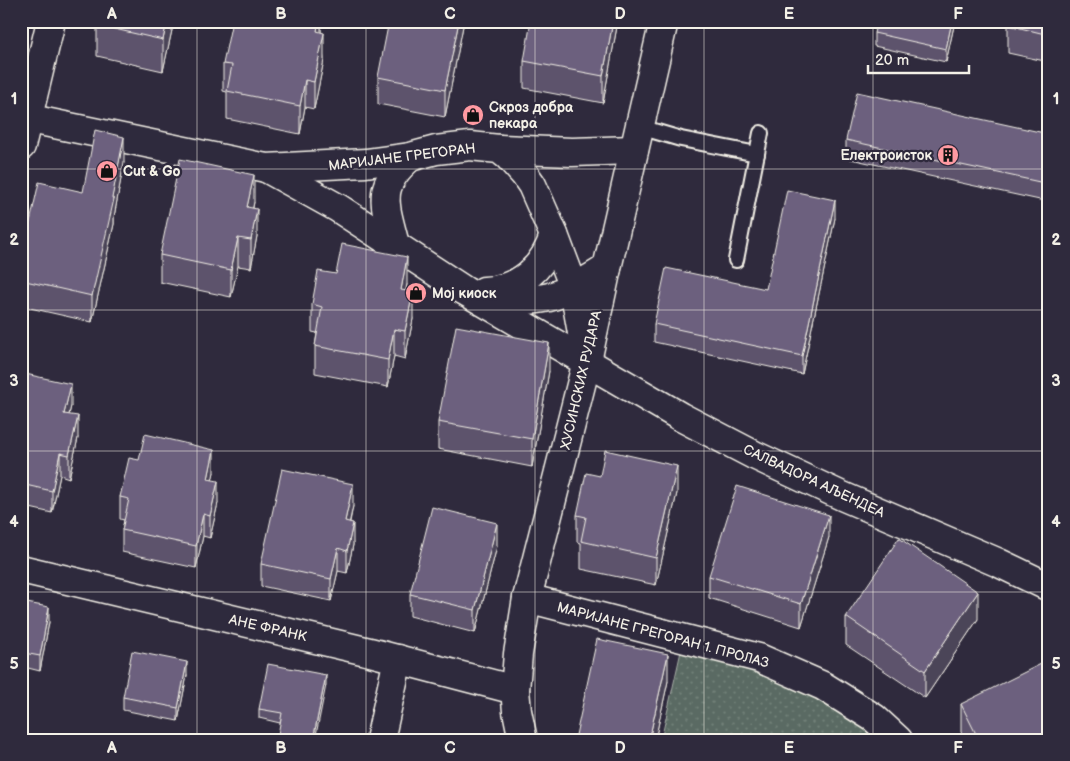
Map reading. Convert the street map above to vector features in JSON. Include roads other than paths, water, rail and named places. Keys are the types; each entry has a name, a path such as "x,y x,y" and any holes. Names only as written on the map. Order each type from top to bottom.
{"street":[{"path":"21,146 24,118 51,21"},
{"name":"ХУСИНСКИХ РУДАРА","path":"523,740 515,690 518,654 528,598 587,362 664,21"},
{"name":"МАРИЈАНЕ ГРЕГОРАН","path":"24,118 266,168 366,163 410,157 436,150 470,146 572,152 637,139"},
{"path":"499,149 525,174 532,185 554,235 574,288 587,362"},
{"path":"395,245 385,202 386,190 388,182 396,169 410,157"},
{"name":"МАРИЈАНЕ ГРЕГОРАН","path":"266,168 338,208 465,291 587,362"},
{"path":"465,291 498,290 520,282 538,267 550,248 554,235"},
{"path":"465,291 500,299 526,301 548,298 574,288 607,268"},
{"name":"САЛВАДОРА АЉЕНДЕА","path":"587,362 754,455 1049,587"},
{"name":"АНЕ ФРАНК","path":"21,569 515,690"},
{"name":"МАРИЈАНЕ ГРЕГОРАН 1. ПРОЛАЗ","path":"528,598 758,658 823,686 874,718 898,740"},
{"path":"380,740 398,660"}],"lane":[{"path":"736,260 761,133"},
{"path":"637,139 680,138 757,154"}],"place":[{"name":"Скроз добра пекара","path":"473,115"},
{"name":"Електроисток","path":"948,155"},
{"name":"Cut & Go","path":"107,171"},
{"name":"Мој киоск","path":"416,293"}]}
